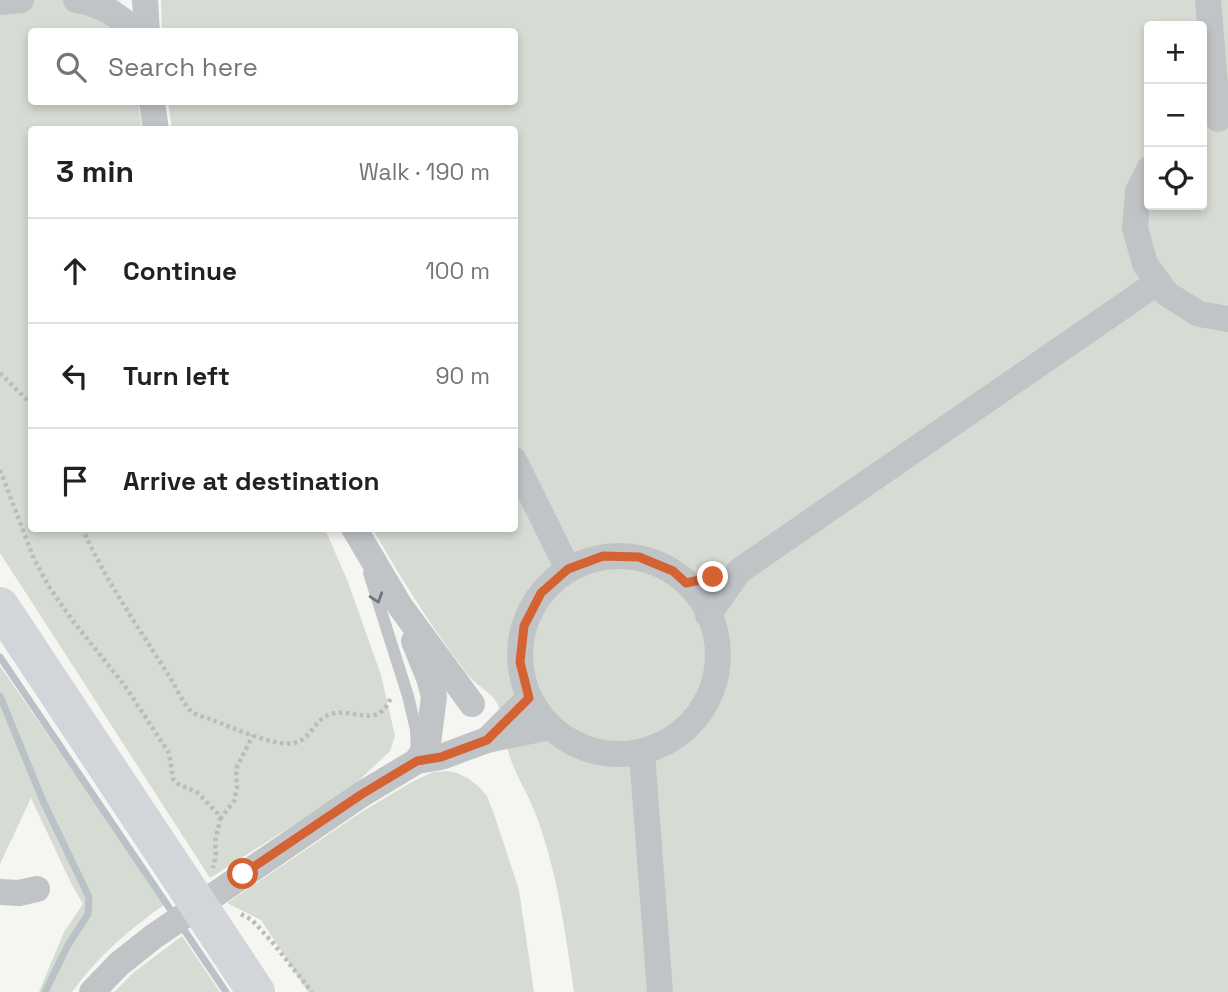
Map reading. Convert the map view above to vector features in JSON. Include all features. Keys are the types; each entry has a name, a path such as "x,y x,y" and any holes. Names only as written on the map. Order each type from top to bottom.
{"highway":[{"path":"0,606 256,992"}],"street":[{"path":"0,2 21,0"},
{"path":"76,0 89,1 108,9 133,28"},
{"path":"145,0 147,28"},
{"path":"1208,0 1216,121"},
{"path":"152,105 155,126"},
{"path":"1144,179 1138,191 1135,228 1145,264 1167,294 1199,314 1228,319"},
{"path":"708,615 739,571 1158,282"},
{"path":"518,468 568,569"},
{"path":"356,532 400,606 472,704 464,700 448,701 432,721"},
{"path":"603,556 639,557 673,571 686,583 700,596 715,629 718,666 707,701 684,730 642,754 617,755 581,747 550,727 529,698 520,662 524,626 541,593 568,569 603,556"},
{"path":"686,583 739,571"},
{"path":"400,606 434,697 428,743 417,761"},
{"path":"487,740 529,698"},
{"path":"92,992 119,964 153,937 362,794 417,761 441,757 487,740 550,727"},
{"path":"642,754 660,992"},
{"path":"0,892 19,893 37,889"}],"lane":[{"path":"355,532 408,696 415,730 417,761"}],"path":[{"path":"0,373 28,401"},
{"path":"0,470 34,559 51,590 125,685 169,753 173,779 198,793 218,814 220,820 212,875"},
{"path":"84,532 101,566 191,712 282,744 299,742 323,717 331,713 367,717 374,715 383,710 393,693"},
{"path":"220,820 234,801 237,789 236,769 253,736"},
{"path":"234,909 252,920 312,992"}],"shaded area":[{"path":"0,0 118,0 123,5 131,28 28,28 28,105 138,105 142,126 28,126 28,532 326,532 348,582 381,675 395,736 390,751 350,789 210,878 0,553"},
{"path":"161,0 1228,0 1228,992 574,992 549,854 534,810 510,757 498,705 491,695 469,676 450,650 415,600 375,532 518,532 518,126 172,126 168,105 518,105 518,28 162,28"},
{"path":"0,666 165,904 115,944 72,992 39,992 64,932 83,904 31,798 0,864"},
{"path":"447,771 468,778 487,796 519,890 534,992 308,992 261,920 227,903 360,813 410,783 433,772"},
{"path":"182,936 220,992 114,992 133,973"}],"waterway":[{"path":"0,657 226,992"},
{"path":"0,696 43,801 89,897 88,914 68,945 45,992"}],"route":[{"path":"243,874 362,794 417,761 441,757 487,740 529,698 520,662 524,626 541,593 568,569 603,556 639,557 673,571 686,583 713,577"}]}
